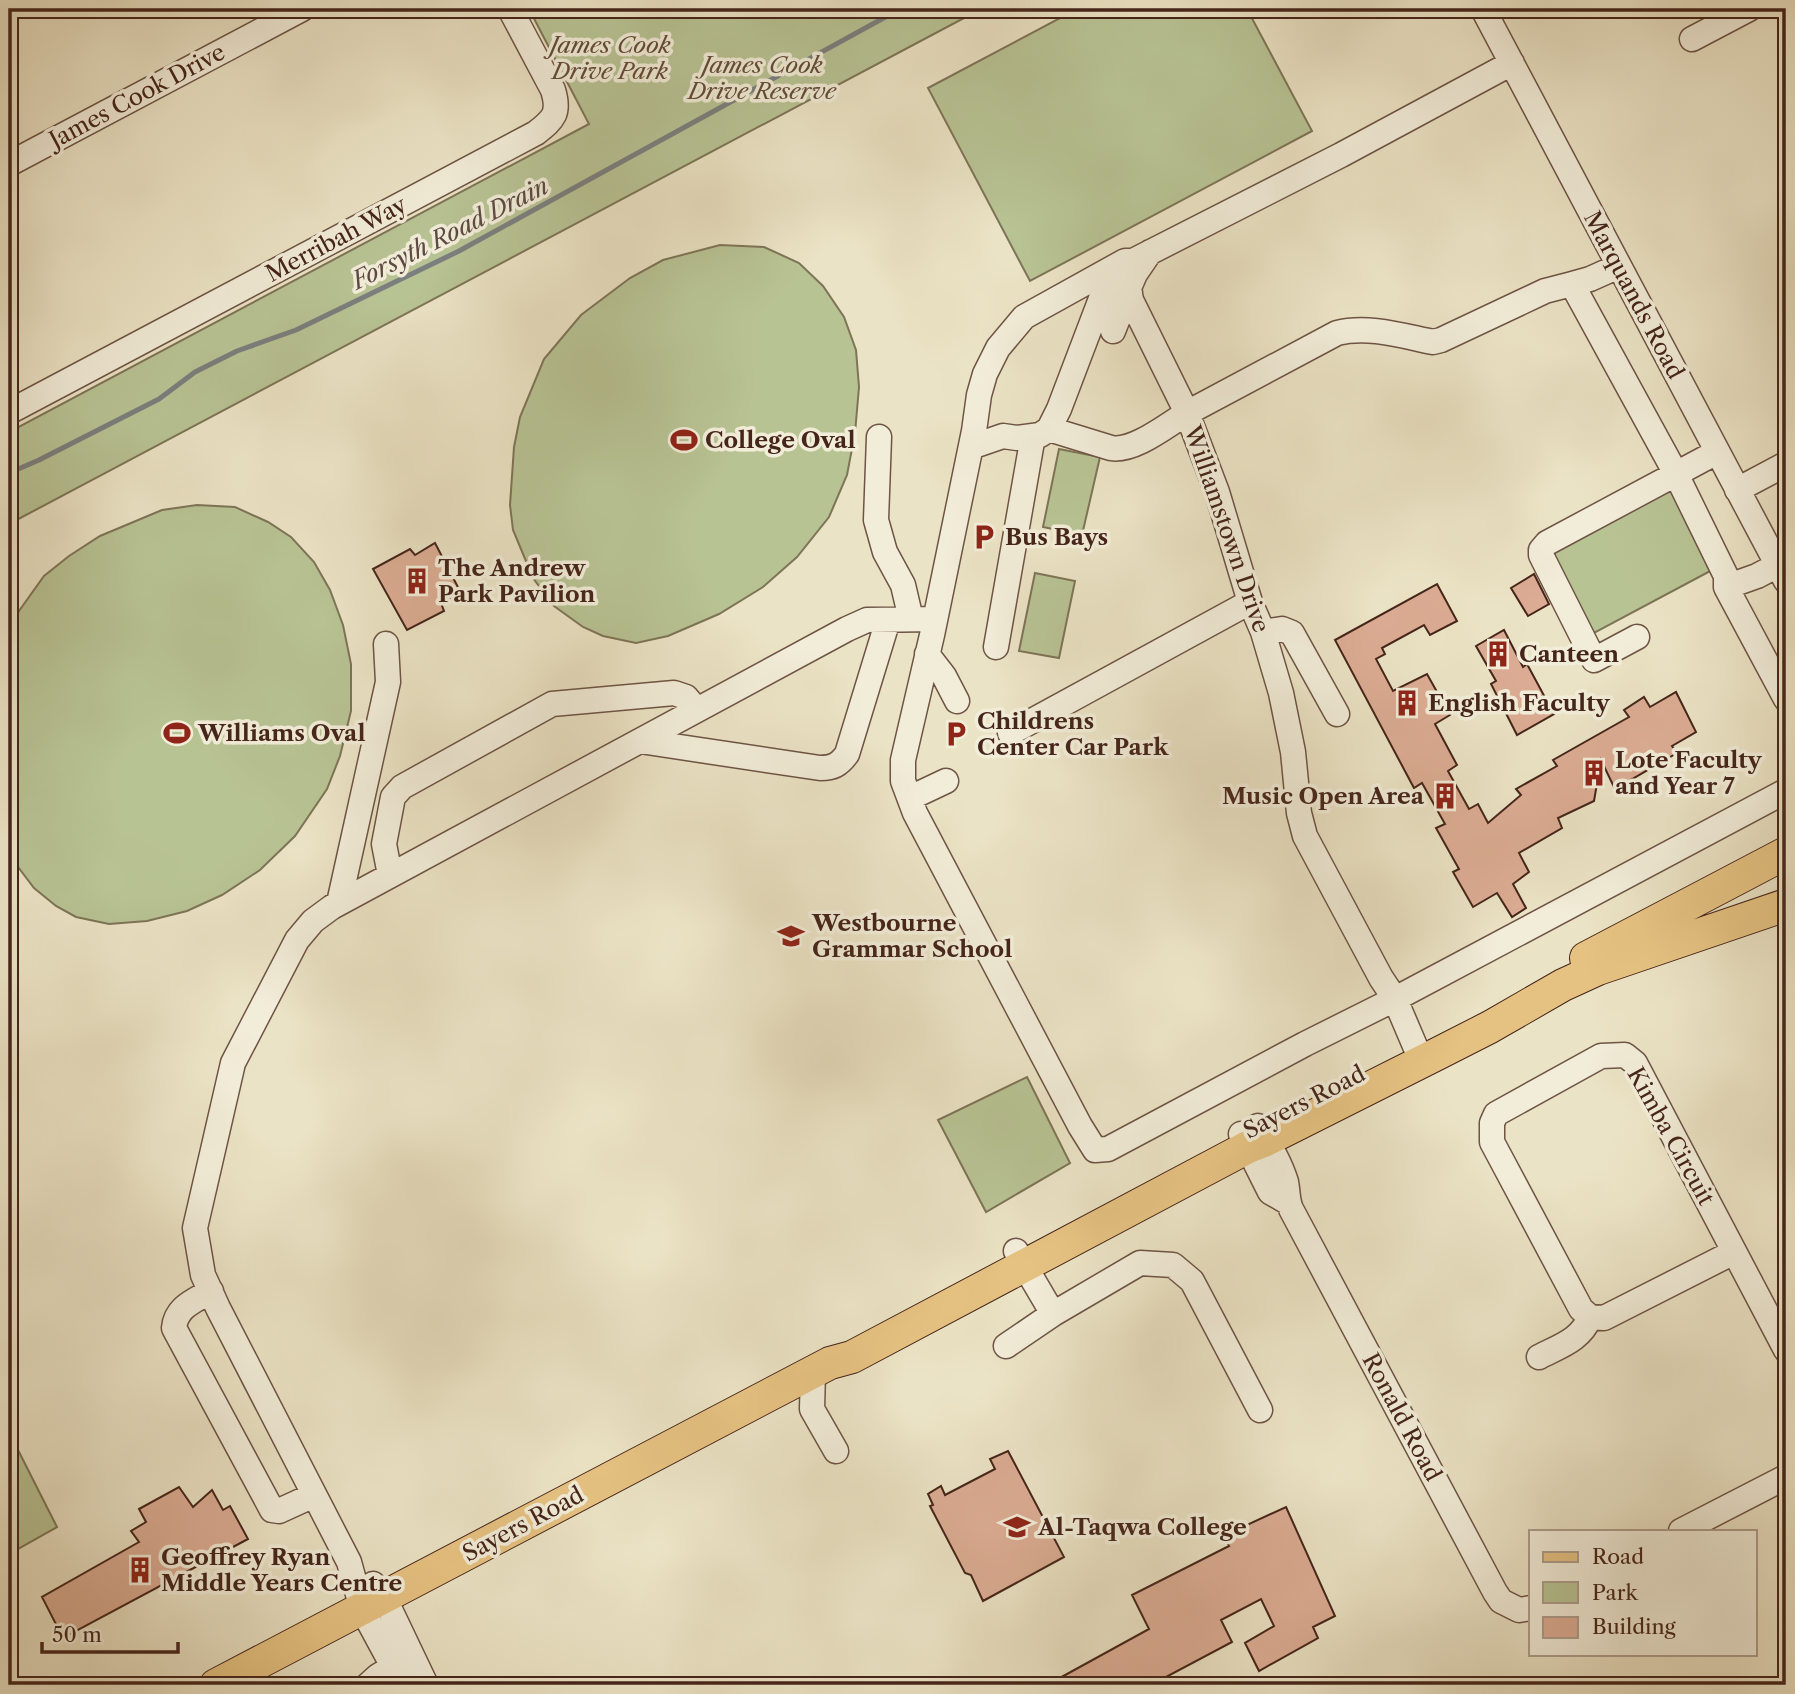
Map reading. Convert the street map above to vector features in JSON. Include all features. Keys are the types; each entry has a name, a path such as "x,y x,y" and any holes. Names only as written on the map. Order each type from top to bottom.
{"main road":[{"name":"Sayers Road","path":"216,1685 821,1367 852,1357 1020,1259 1253,1137 1415,1046 1786,853"},
{"name":"Sayers Road","path":"1253,1137 1470,1038 1563,985 1598,969 1786,905"},
{"path":"1415,1046 1428,1049 1530,997 1563,985"}],"street":[{"name":"James Cook Drive","path":"9,164 302,9"},
{"name":"Merribah Way","path":"9,412 524,140 550,122 556,112 553,90 510,9"},
{"name":"Marquands Road","path":"1483,9 1782,573"},
{"path":"1692,39 1749,9"},
{"path":"640,741 820,768 840,764 911,619 971,447 985,374 998,348 1024,317 1125,261 1141,256 1340,155 1512,63"},
{"path":"1141,256 1129,288 1131,300 1186,413 1337,332 1367,330 1433,342 1441,341 1545,291 1590,279 1619,265"},
{"path":"996,647 1041,433 1054,421 1102,296 1114,279 1141,256"},
{"path":"1572,284 1676,474 1726,576 1726,587 1786,699"},
{"path":"1113,331 1130,293"},
{"name":"Williamstown Drive","path":"971,447 1003,436 1017,439 1041,433 1120,450 1134,445 1186,413 1217,492 1281,693 1291,740 1299,813 1305,836 1381,978 1395,999 1415,1046"},
{"path":"976,417 1003,436"},
{"path":"879,437 876,520 885,552 903,585 911,619 927,654 944,676 957,701"},
{"path":"1637,637 1594,660 1541,555 1541,550 1547,544 1717,452"},
{"path":"1737,490 1786,464"},
{"path":"1726,587 1757,576 1782,573"},
{"path":"1010,733 1250,602"},
{"path":"426,1685 403,1669 373,1603 314,1495 203,1275 195,1228 233,1063 297,940 313,921 339,903 847,629 867,620 911,619"},
{"path":"1263,632 1282,629 1292,633 1337,714"},
{"path":"339,903 388,682 386,644"},
{"path":"927,654 902,760 903,781 915,813 1095,1150 1108,1149 1786,791"},
{"path":"390,876 384,844 393,797 402,787 552,704 674,693 687,697 697,710"},
{"path":"910,798 946,781"},
{"name":"Kimba Circuit","path":"1590,1317 1581,1309 1492,1142 1492,1123 1496,1114 1601,1056 1625,1055 1635,1063 1786,1350"},
{"name":"Ronald Road","path":"1253,1137 1286,1181 1289,1203 1495,1592 1501,1601 1519,1611 1529,1608"},
{"path":"1539,1357 1576,1338 1586,1327 1590,1317 1604,1318 1734,1252"},
{"path":"1020,1259 1053,1314"},
{"path":"1006,1346 1053,1314 1140,1263 1173,1265 1192,1281 1261,1410"},
{"path":"211,1291 182,1309 175,1318 174,1328 272,1510 279,1511 314,1495"},
{"path":"812,1409 821,1367"},
{"path":"777,1391 812,1409 832,1443"},
{"path":"1683,1530 1786,1477"},
{"path":"368,1685 403,1669"}],"green space":[{"name":"James Cook Drive Reserve","path":"529,9 981,9 9,524 9,432 589,124"},
{"path":"1077,9 1247,9 1312,131 1030,281 928,88"},
{"name":"College Oval","path":"720,245 764,247 799,263 823,286 844,317 856,350 859,387 855,433 847,475 829,517 797,557 763,587 719,614 668,636 636,643 603,636 583,627 554,606 533,578 513,530 510,505 514,447 520,417 544,359 581,315 630,278 663,260"},
{"path":"1059,449 1100,457 1082,535 1043,527"},
{"path":"1671,489 1714,569 1594,633 1555,558 1555,551"},
{"name":"Williams Oval","path":"197,505 235,507 268,522 291,537 314,562 330,590 343,625 351,664 351,711 340,756 327,789 295,836 260,870 222,895 187,911 147,921 109,924 76,917 56,906 34,888 9,855 9,633 19,611 44,576 69,556 100,536 162,510"},
{"path":"1035,573 1075,581 1059,658 1019,651"},
{"path":"1027,1077 1070,1163 986,1212 938,1120"},
{"path":"16,1446 57,1527 9,1554 9,1450"}],"building":[{"name":"The Andrew Park Pavilion","path":"435,543 461,593 441,603 444,611 407,630 373,569 410,549 415,555"},
{"path":"1534,574 1549,604 1528,616 1511,588"},
{"path":"1437,584 1457,621 1430,635 1424,625 1382,648 1385,654 1376,659 1393,691 1427,674 1450,715 1435,724 1457,765 1448,771 1469,809 1478,804 1488,823 1521,795 1516,789 1557,766 1553,760 1629,717 1624,710 1644,697 1650,707 1676,692 1696,732 1672,746 1677,753 1615,789 1601,760 1594,801 1558,818 1562,828 1519,853 1529,872 1513,884 1526,908 1512,917 1497,893 1473,907 1453,872 1459,869 1436,828 1445,824 1422,783 1414,788 1335,640"},
{"path":"1504,630 1523,667 1527,664 1554,714 1517,735 1491,684 1496,681 1476,646"},
{"path":"1008,1451 1064,1557 983,1601 971,1575 965,1573 930,1506 933,1505 928,1494 941,1486 945,1495 995,1469 990,1459"},
{"name":"Geoffrey Ryan Middle Years Centre","path":"179,1487 193,1507 212,1490 223,1510 230,1506 248,1539 63,1638 42,1597 139,1542 131,1531 146,1522 139,1509"},
{"path":"1286,1507 1335,1616 1313,1627 1318,1638 1259,1671 1245,1643 1274,1626 1261,1599 1221,1620 1232,1642 1151,1685 1047,1685 1149,1629 1132,1595 1229,1546 1223,1536"}],"waterway":[{"name":"Forsyth Road Drain","path":"9,473 159,399 195,372 237,351 296,330 459,251 900,9"}],"place":[{"name":"College Oval","path":"684,440"},
{"name":"Bus Bays","path":"984,537"},
{"name":"The Andrew Park Pavilion","path":"417,581"},
{"name":"Canteen","path":"1498,654"},
{"name":"English Faculty","path":"1407,703"},
{"name":"Williams Oval","path":"177,733"},
{"name":"Childrens Center Car Park","path":"956,734"},
{"name":"Lote Faculty and Year 7","path":"1594,773"},
{"name":"Music Open Area","path":"1445,796"},
{"name":"Westbourne Grammar School","path":"791,936"},
{"name":"Al-Taqwa College","path":"1017,1527"},
{"name":"Geoffrey Ryan Middle Years Centre","path":"140,1570"}],"park label":[{"name":"James Cook Drive Park","path":"610,58"}]}
